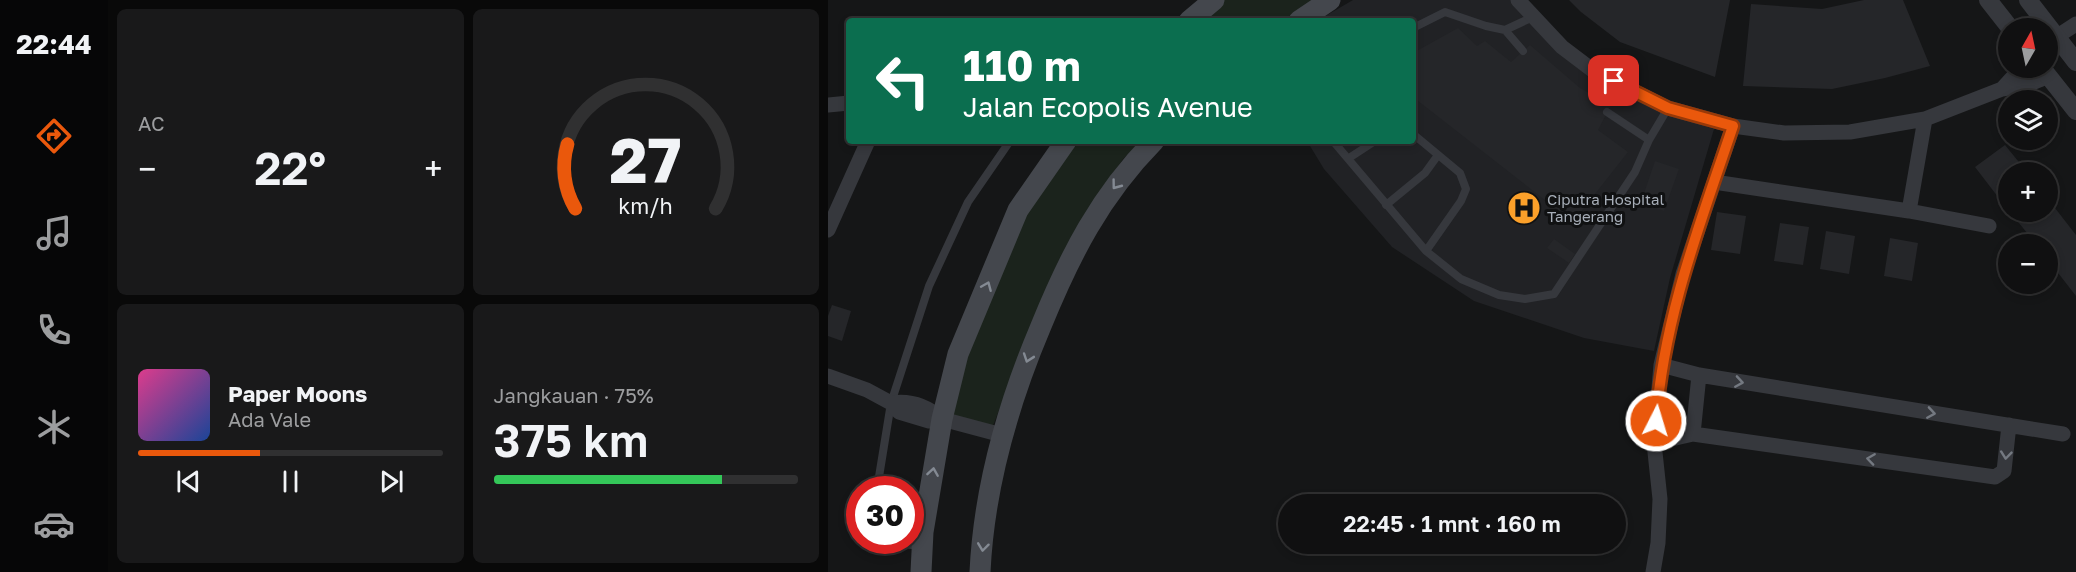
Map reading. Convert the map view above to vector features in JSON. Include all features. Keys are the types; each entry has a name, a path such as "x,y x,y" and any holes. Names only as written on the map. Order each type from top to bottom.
{"main road":[{"path":"1193,18 1214,0"},
{"path":"1303,18 1330,0"},
{"path":"924,528 942,419 958,354 1018,210 1064,144"},
{"path":"980,572 988,502 1002,435 1030,351 1065,268 1100,206 1134,161 1151,144"},
{"path":"921,554 921,572"}],"street":[{"path":"1518,0 1562,47 1595,72 1668,108 1733,126 1784,133 1850,132 1925,119 2001,89 2027,85 2037,78"},
{"path":"1988,0 2002,18"},
{"path":"2028,0 2042,18"},
{"path":"2058,36 2076,24"},
{"path":"2058,39 2075,57"},
{"path":"2001,89 2011,78"},
{"path":"2050,78 2076,111"},
{"path":"828,105 846,103"},
{"path":"1909,211 1925,119"},
{"path":"1653,572 1658,543 1660,499 1654,442 1661,365 1683,274 1733,126"},
{"path":"829,223 867,144"},
{"path":"1714,182 1909,211 1989,226"},
{"path":"1661,365 1699,375 2063,434"},
{"path":"1693,434 1699,375"},
{"path":"828,376 867,390 891,403 902,401 931,409 942,419 1002,435"},
{"path":"1654,442 1693,434 1995,477 2004,471 2009,425"}],"lane":[{"path":"1416,26 1445,12 1504,30 1523,51"},
{"path":"1504,30 1533,17"},
{"path":"1335,144 1426,251 1461,279 1499,295 1525,300 1554,294 1635,172 1649,140 1668,108"},
{"path":"1607,112 1649,140"},
{"path":"1416,137 1460,173 1466,189 1461,201 1426,251"},
{"path":"879,476 891,403 929,286 968,202 1008,144"},
{"path":"1348,158 1370,144"},
{"path":"1386,205 1425,172 1438,155"}],"shaded area":[{"path":"1216,0 1335,0 1306,18 1195,18"},
{"name":"Ciputra Hospital Tangerang","path":"1353,0 1514,0 1543,36 1655,108 1714,129 1670,278 1654,351 1584,338 1474,301 1392,247 1324,169 1309,144 1416,144 1416,18 1322,18"},
{"path":"1065,144 1139,144 1123,159 1058,262 992,428 940,417 1023,208"}],"building":[{"path":"1569,0 1730,0 1715,77 1620,42"},
{"path":"1864,0 1903,0 1930,66 1832,89 1743,86 1751,4 1822,9"},
{"path":"1458,28 1477,46 1485,41 1511,62 1530,45 1580,88 1611,105 1598,130 1628,152 1573,222 1416,99 1416,51"},
{"path":"1998,150 2009,150 2019,162 1998,162 1998,197 1975,167"},
{"path":"1655,161 1679,169 1664,211 1641,202"},
{"path":"1717,212 1746,216 1740,254 1711,250"},
{"path":"2058,212 2076,235 2076,296 2058,273 2058,234 2028,234 2018,222 2058,222"},
{"path":"1780,223 1809,227 1803,265 1774,261"},
{"path":"1826,231 1855,236 1849,274 1820,269"},
{"path":"1890,238 1918,243 1912,281 1884,276"},
{"path":"1554,239 1575,254 1569,263 1547,248"},
{"path":"832,305 851,311 842,341 828,336 828,316"}],"place":[{"name":"Ciputra Hospital Tangerang","path":"1524,208"}],"route":[{"path":"1614,81 1668,108 1733,126 1683,274 1661,365 1656,421"}]}
